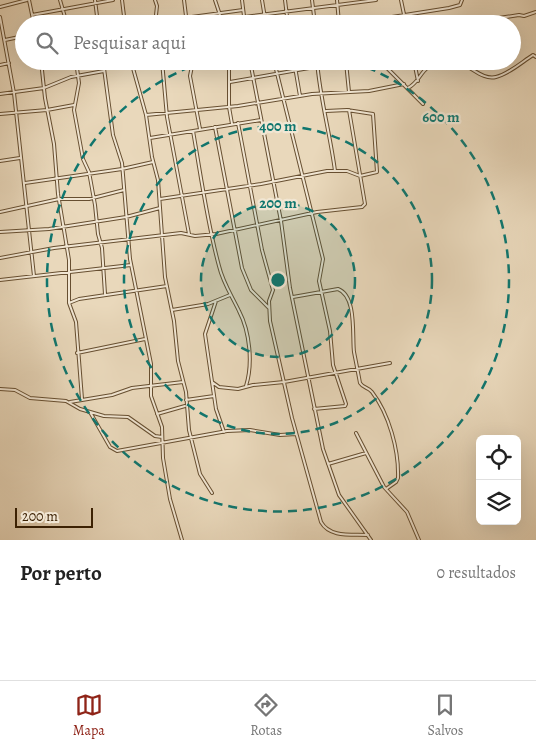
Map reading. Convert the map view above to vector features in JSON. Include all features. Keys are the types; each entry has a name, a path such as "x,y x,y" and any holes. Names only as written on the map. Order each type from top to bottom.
{"street":[{"path":"0,7 28,0 32,15 113,0"},
{"path":"60,0 64,15"},
{"path":"122,0 124,15"},
{"path":"155,0 157,6 156,15"},
{"path":"184,0 186,15"},
{"path":"215,0 220,13"},
{"path":"242,0 244,15"},
{"path":"262,0 264,15 376,0"},
{"path":"285,0 286,15"},
{"path":"312,0 314,15"},
{"path":"337,0 339,15"},
{"path":"401,0 404,14"},
{"path":"399,15 449,8 460,5 462,0"},
{"path":"95,2 97,15"},
{"path":"206,15 243,10"},
{"path":"521,15 536,12"},
{"path":"0,17 14,93 34,276"},
{"path":"5,40 15,38"},
{"path":"0,44 6,43"},
{"path":"521,63 533,55 536,58"},
{"path":"0,65 9,63"},
{"path":"42,70 54,144 56,179 70,272 69,303 76,322 82,399"},
{"path":"77,70 74,105 83,159 89,174 94,198 102,248 105,294"},
{"path":"134,70 146,114 153,162 158,180 167,286 178,361 184,382 191,438 200,474 212,493"},
{"path":"163,70 170,134 189,234"},
{"path":"191,70 190,76 195,111 200,130"},
{"path":"229,70 229,107 232,124"},
{"path":"252,70 274,181 314,409 328,464 339,495 371,540"},
{"path":"276,70 300,176 323,260 318,277 330,331 336,373 346,406 314,409"},
{"path":"230,82 296,70 300,96"},
{"path":"318,70 320,94 326,112 335,171"},
{"path":"347,70 349,92"},
{"path":"389,70 423,104"},
{"path":"416,70 418,80"},
{"path":"408,88 426,70"},
{"path":"473,70 493,77 510,70"},
{"path":"0,94 44,88 78,76 104,71 114,139 121,154 131,265 150,364 150,387 156,414 162,428 162,443 170,499 182,540"},
{"path":"146,114 195,111 282,98 349,92 404,84"},
{"path":"0,114 47,110 74,105"},
{"path":"160,199 335,171 360,176 375,173 378,170 374,117 371,112 349,110 326,112"},
{"path":"0,258 66,246 163,235 212,234 310,214 364,206 349,110"},
{"path":"150,138 262,120"},
{"path":"238,123 257,226 273,290 269,308 284,382 296,434 324,528 346,536 368,535"},
{"path":"215,127 234,230 248,284 257,297 269,308"},
{"path":"192,130 219,266 230,295 242,318 248,343 251,366 246,386"},
{"path":"0,161 20,158"},
{"path":"25,183 122,170 153,162"},
{"path":"0,212 59,200 94,198 124,190"},
{"path":"0,232 126,217 161,208"},
{"path":"0,280 104,270 131,265"},
{"path":"69,303 79,298 167,286"},
{"path":"293,297 340,290 346,298 355,324 354,352 361,386 372,391 384,412 392,435 398,478 396,482 386,489"},
{"path":"172,310 216,301 230,295"},
{"path":"216,301 204,334 214,396 224,432"},
{"path":"77,353 145,339"},
{"path":"212,382 219,387 233,389 390,363"},
{"path":"0,389 15,390 30,398 70,402 132,388 184,382"},
{"path":"186,400 214,396"},
{"path":"70,402 80,409 104,416 128,417 155,436 162,437"},
{"path":"156,414 186,406"},
{"path":"90,412 110,447 117,450 224,432 250,430 280,435 296,434"},
{"path":"356,433 386,489 407,512 420,540"},
{"path":"328,464 366,453"}]}
